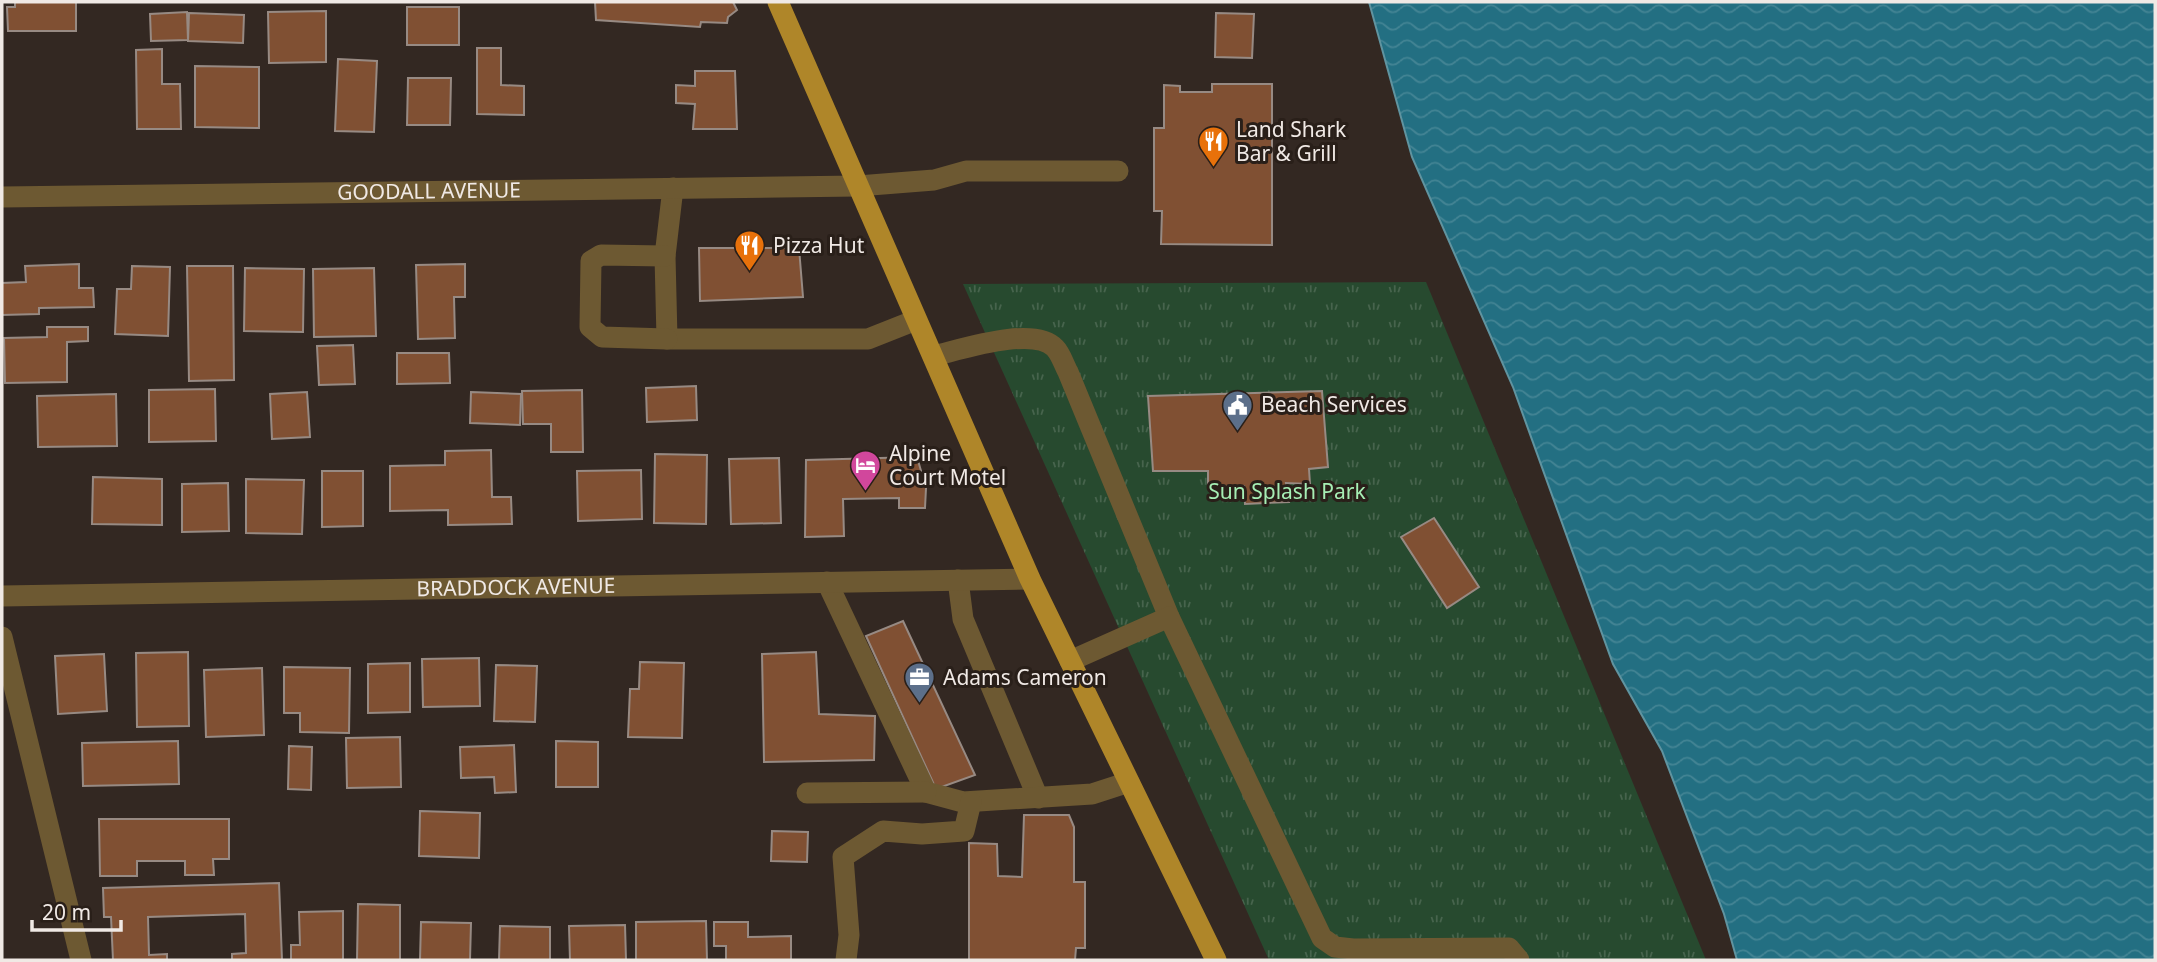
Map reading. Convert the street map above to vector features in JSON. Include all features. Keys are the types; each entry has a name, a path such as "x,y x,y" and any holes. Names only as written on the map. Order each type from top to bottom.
{"main road":[{"path":"778,2 1030,579 1216,960"}],"street":[{"name":"GOODALL AVENUE","path":"2,197 858,186 934,180 966,171 1118,171"},
{"path":"667,339 665,256 673,188"},
{"path":"665,256 601,255 591,261 590,327 602,337 868,339 916,320"},
{"path":"933,356 1007,339 1035,338 1055,347 1068,372 1169,617 1322,938 1335,947 1353,949 1509,948 1519,960"},
{"name":"BRADDOCK AVENUE","path":"2,596 1030,579"},
{"path":"958,580 963,619 1038,797"},
{"path":"827,582 926,792"},
{"path":"1070,662 1169,617"},
{"path":"2,637 81,960"},
{"path":"807,793 926,792 971,802 1092,794 1129,782"},
{"path":"846,960 849,935 843,857 883,831 922,834 964,831 971,802"}],"green space":[{"name":"Sun Splash Park","path":"1426,282 1706,960 1269,960 963,284"}],"water":[{"path":"1369,2 2155,2 2155,960 1737,960 1724,914 1662,751 1613,664 1513,387 1412,157"}],"building":[{"path":"15,2 76,2 76,31 8,31 7,7 15,7"},
{"path":"595,2 733,2 737,10 728,17 727,23 701,22 700,27 596,20"},
{"path":"407,7 459,7 459,45 407,45"},
{"path":"326,11 326,62 269,63 268,12"},
{"path":"187,12 188,40 151,41 150,14"},
{"path":"189,13 244,15 243,43 188,41"},
{"path":"1216,13 1254,14 1252,58 1215,57"},
{"path":"477,48 501,48 501,85 524,86 524,115 477,114"},
{"path":"162,49 162,84 180,84 181,129 137,129 136,50"},
{"path":"338,59 377,61 374,132 335,131"},
{"path":"195,66 259,67 259,128 195,127"},
{"path":"695,71 735,71 737,129 693,129 695,104 676,103 676,85 695,86"},
{"path":"408,78 451,78 450,125 407,125"},
{"name":"Land Shark Bar & Grill","path":"1212,84 1272,84 1272,245 1161,244 1162,211 1154,211 1154,128 1164,128 1164,85 1180,86 1180,92 1212,92"},
{"name":"Pizza Hut","path":"699,248 799,248 803,297 700,301"},
{"path":"79,264 79,288 93,288 94,307 39,308 39,314 2,315 2,283 26,282 25,266"},
{"path":"465,264 465,297 454,297 455,338 418,339 416,265"},
{"path":"132,266 170,267 168,336 115,334 117,289 131,289"},
{"path":"187,266 233,266 234,380 189,381"},
{"path":"245,268 304,269 303,332 244,331"},
{"path":"374,268 376,336 314,337 313,269"},
{"path":"47,327 88,327 88,341 67,342 67,382 5,383 4,338 47,337"},
{"path":"353,345 355,384 319,385 317,346"},
{"path":"397,353 449,353 450,383 397,384"},
{"path":"696,386 697,420 647,422 646,388"},
{"path":"215,389 216,441 149,442 149,390"},
{"path":"582,390 583,452 551,452 551,424 523,424 522,391"},
{"name":"Beach Services","path":"1322,391 1328,467 1309,469 1310,484 1286,483 1289,502 1245,504 1244,486 1208,487 1208,471 1153,471 1148,396"},
{"path":"307,392 310,437 272,439 270,394"},
{"path":"471,392 521,394 520,425 470,423"},
{"path":"116,394 117,446 38,447 37,396"},
{"path":"491,450 492,497 511,497 512,524 448,525 448,510 390,511 390,466 445,465 445,451"},
{"path":"655,454 707,455 706,524 654,523"},
{"name":"Alpine Court Motel","path":"917,457 926,488 925,508 899,508 899,498 843,499 844,536 805,537 806,460"},
{"path":"779,458 781,523 731,524 729,459"},
{"path":"641,470 642,519 578,521 577,471"},
{"path":"322,471 363,471 363,526 322,527"},
{"path":"93,477 162,479 162,525 92,524"},
{"path":"246,479 304,480 302,534 246,533"},
{"path":"228,483 229,531 182,532 182,484"},
{"path":"1434,518 1479,587 1447,608 1401,537"},
{"name":"Adams Cameron","path":"903,621 975,775 936,789 866,636"},
{"path":"188,652 189,726 137,727 136,653"},
{"path":"816,652 819,714 875,716 874,760 764,762 762,654"},
{"path":"104,654 107,711 58,714 55,656"},
{"path":"479,658 480,706 423,707 422,659"},
{"path":"640,662 684,663 682,738 628,737 630,689 639,689"},
{"path":"410,663 410,712 368,713 368,664"},
{"path":"496,665 537,666 535,722 494,721"},
{"path":"284,667 350,668 349,733 300,732 300,713 284,713"},
{"path":"262,668 264,735 206,737 204,670"},
{"path":"400,737 401,787 347,788 346,738"},
{"path":"178,741 179,784 83,786 82,743"},
{"path":"556,741 598,742 598,787 556,787"},
{"path":"514,745 516,792 495,793 494,777 461,778 460,747"},
{"path":"289,746 312,747 311,790 288,789"},
{"path":"420,811 480,813 479,858 419,856"},
{"path":"1024,815 1069,815 1074,827 1074,882 1085,882 1085,948 1076,948 1075,960 969,960 969,843 997,844 998,876 1022,877"},
{"path":"99,819 229,819 229,859 213,859 214,875 185,875 185,861 137,861 137,876 100,876"},
{"path":"772,831 808,832 807,862 771,861"},
{"path":"279,883 282,960 232,960 232,954 246,953 245,914 148,917 149,955 167,954 167,960 113,960 111,917 104,917 103,888"},
{"path":"358,904 400,905 400,960 357,960"},
{"path":"343,911 343,960 291,960 291,945 300,945 299,912"},
{"path":"706,921 707,960 636,960 636,922"},
{"path":"421,922 471,923 470,960 420,960"},
{"path":"714,922 748,922 748,937 791,936 791,960 726,960 726,946 714,946"},
{"path":"625,925 626,960 570,960 569,926"},
{"path":"500,926 550,927 550,960 499,960"}],"place":[{"name":"Land Shark Bar & Grill","path":"1213,169"},
{"name":"Pizza Hut","path":"750,273"},
{"name":"Beach Services","path":"1238,432"},
{"name":"Alpine Court Motel","path":"866,493"},
{"name":"Adams Cameron","path":"920,705"}]}
